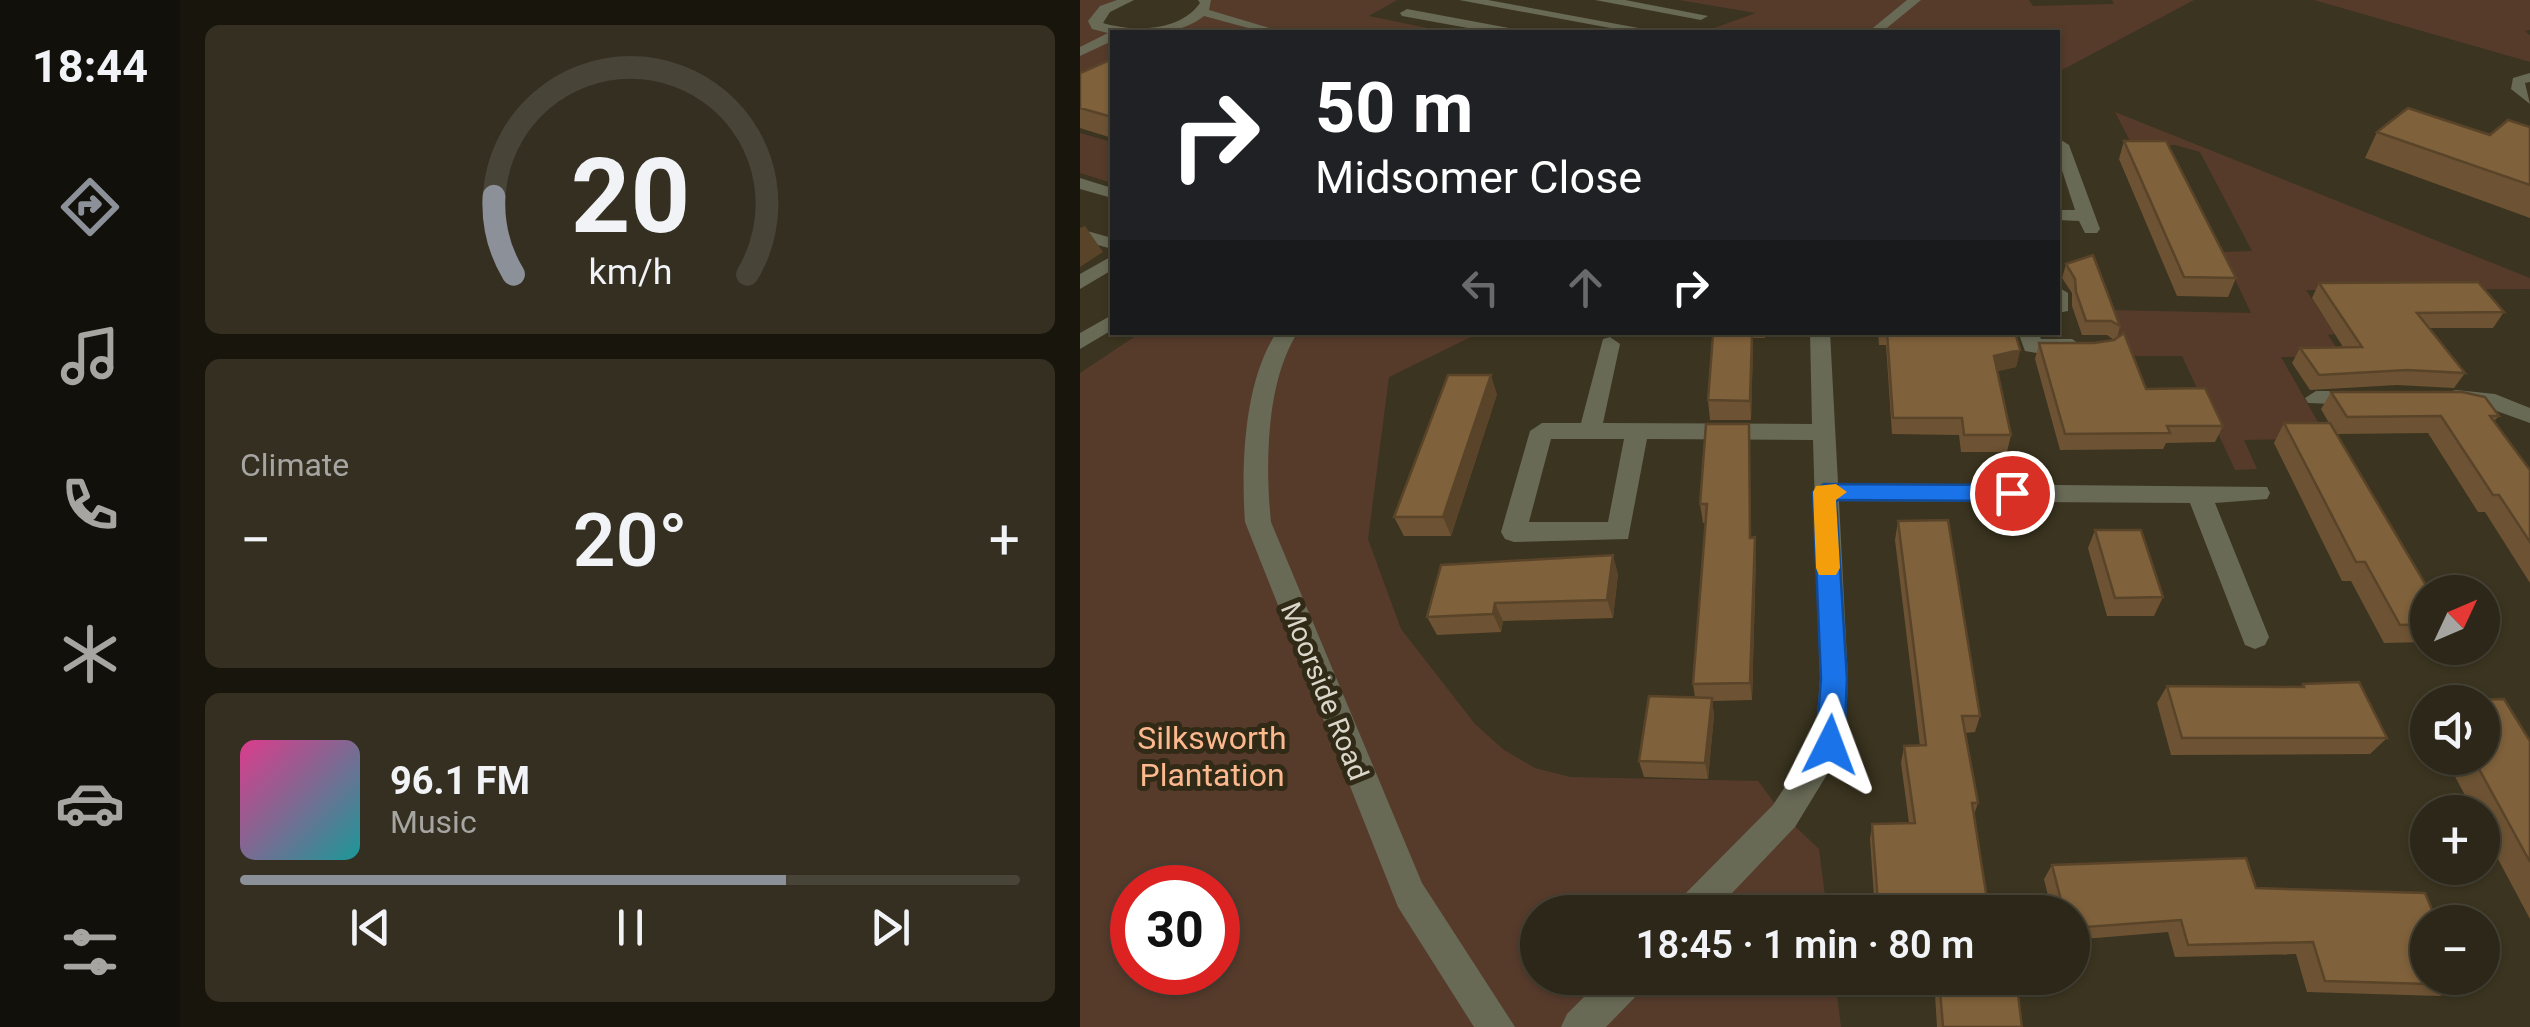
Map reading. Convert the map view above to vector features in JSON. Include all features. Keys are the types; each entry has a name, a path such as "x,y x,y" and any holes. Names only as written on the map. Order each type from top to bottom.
{"street":[{"path":"1080,18 1097,16 1128,0"},
{"path":"1429,0 1407,13 1498,30"},
{"path":"1464,0 1642,30"},
{"path":"1602,0 1702,16 1660,30"},
{"path":"1877,30 1915,0"},
{"path":"1145,30 1178,25 1203,6 1270,30"},
{"path":"1097,16 1098,26 1110,31"},
{"path":"1080,52 1110,38"},
{"path":"2530,78 2518,82 2518,88 2530,99"},
{"path":"2060,145 2088,222 2060,215"},
{"path":"1080,183 1110,192"},
{"path":"1080,234 1110,243"},
{"path":"1080,282 1110,263"},
{"path":"1080,342 1110,321"},
{"name":"Moorside Road","path":"1286,335 1273,354 1253,468 1258,522 1410,896 1496,1027"},
{"path":"1707,895 1784,816 1830,745 1834,679 1820,335"},
{"path":"2029,335 2032,346 2088,346"},
{"path":"1590,432 1610,344"},
{"path":"2430,398 2468,397 2495,402 2529,418"},
{"path":"2316,398 2392,398"},
{"path":"1637,432 1620,532 1514,532 1542,431 1822,432"},
{"path":"1824,492 2258,493"},
{"path":"2199,494 2255,637"},
{"path":"1580,1027 1611,995"}],"green space":[{"path":"1080,0 1128,0 1099,15 1105,30 1110,31 1110,60 1080,73"},
{"path":"1204,0 1397,0 1369,16 1437,30 1152,30 1193,19"},
{"path":"1679,0 2029,0 2033,6 2114,4 2112,0 2194,0 2060,71 2060,30 1709,30 1756,13"},
{"path":"2314,0 2530,0 2530,30 2525,31 2530,35 2530,62"},
{"path":"2115,112 2530,278 2530,289 2306,290 2335,334 2328,335 2342,356 2281,357 2327,438 2244,440 2257,469 2235,470 2182,356 2122,356 2106,310 2251,313 2222,252 2252,251 2200,152 2175,145 2132,145"},
{"path":"1080,133 1110,141 1110,182 1080,173"},
{"name":"Silksworth Plantation","path":"1137,335 1475,335 1389,377 1368,539 1401,629 1475,724 1504,750 1535,768 1570,777 1758,781 1784,816 1819,849 1825,895 1520,895 1520,995 1837,995 1841,1027 1080,1027 1080,373"}],"building":[{"path":"1110,60 1110,116 1080,108 1080,73"},
{"path":"2408,108 2490,135 2508,120 2530,127 2530,185 2377,132"},
{"path":"2124,141 2166,141 2236,278 2184,277"},
{"path":"2093,255 2120,326 2111,321 2086,321 2075,279 2066,264"},
{"path":"2478,282 2504,312 2417,313 2465,373 2407,370 2319,375 2300,348 2362,347 2319,283"},
{"path":"2124,333 2146,389 2205,388 2223,426 2167,426 2170,433 2065,434 2039,343 2094,343 2114,340"},
{"path":"1713,335 1752,335 1750,401 1708,400"},
{"path":"1887,335 2016,335 2020,350 1994,356 2011,435 1964,435 1962,418 1893,418"},
{"path":"1448,375 1491,375 1443,517 1394,517"},
{"path":"2331,392 2462,392 2485,397 2499,416 2490,416 2530,470 2530,542 2499,495 2493,495 2441,416 2347,417"},
{"path":"2284,423 2330,423 2420,575 2410,575 2410,625 2400,625 2365,562 2356,562"},
{"path":"1706,424 1749,424 1750,538 1755,537 1750,683 1693,684 1707,504 1700,504"},
{"path":"1948,520 1980,716 1962,716 1978,803 1972,803 1986,895 1877,895 1872,824 1915,823 1904,746 1926,745 1898,521"},
{"path":"2095,530 2141,530 2163,597 2115,598"},
{"path":"1613,555 1607,600 1495,603 1493,614 1427,617 1441,565"},
{"path":"2359,682 2387,738 2182,738 2167,686 2304,687 2303,684"},
{"path":"1649,696 1712,698 1705,763 1639,761"},
{"path":"2500,699 2504,699 2530,741 2530,862 2500,807 2500,795 2493,795 2482,775 2500,775"},
{"path":"2246,858 2256,888 2425,893 2430,905 2410,905 2410,983 2325,981 2313,942 2188,945 2181,920 2090,927 2090,895 2060,895 2052,865"},
{"path":"1940,995 2018,995 2022,1027 1943,1027"}],"slow traffic":[{"path":"1828,568 1824,492 1836,492"}],"route":[{"path":"1830,745 1834,679 1824,492 2012,493"}]}
